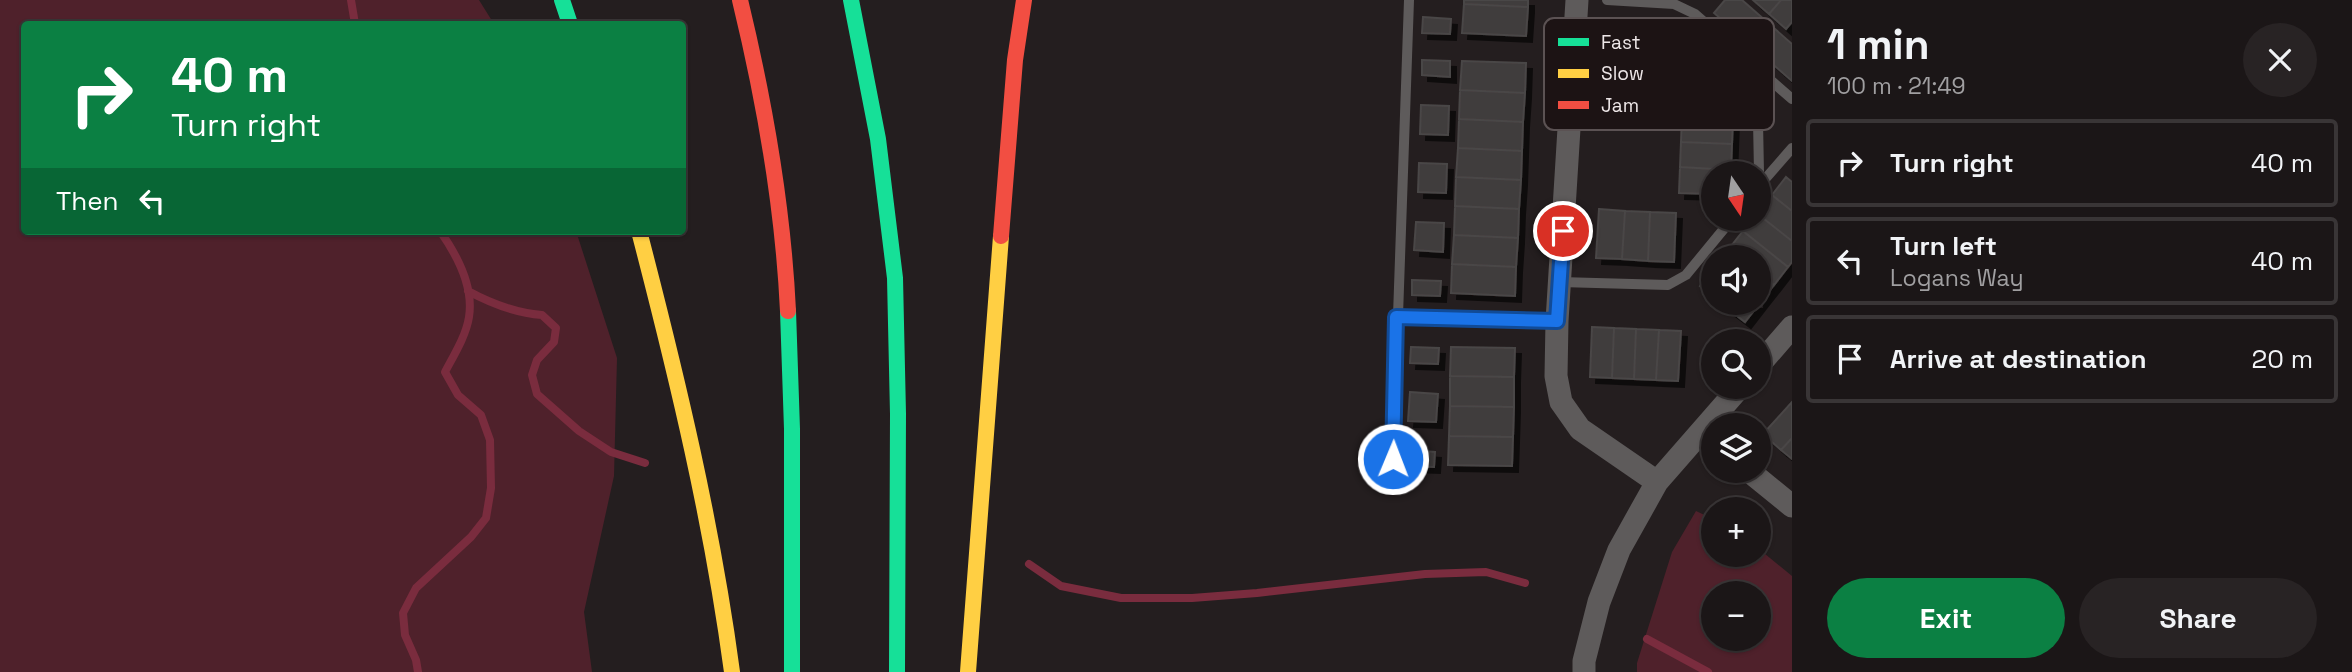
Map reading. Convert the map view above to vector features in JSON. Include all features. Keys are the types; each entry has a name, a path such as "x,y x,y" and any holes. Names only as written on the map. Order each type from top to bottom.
{"highway":[{"path":"562,0 569,21"},
{"path":"740,0 752,46 773,158 787,281 792,414 792,672"},
{"path":"851,0 878,139 895,278 898,414 897,672"},
{"path":"968,672 1015,60 1024,0"},
{"path":"640,235 678,377 703,492 732,672"}],"street":[{"path":"1576,18 1577,0"},
{"path":"1569,130 1557,321 1556,376 1561,402 1580,429 1657,482"},
{"path":"1771,353 1789,336"},
{"path":"1584,672 1584,661 1599,602 1619,550 1657,482 1701,442"},
{"path":"1764,483 1792,506"}],"lane":[{"path":"1393,459 1409,0"},
{"path":"1607,0 1674,4 1700,18"},
{"path":"1774,83 1792,99"},
{"path":"1758,130 1759,161"},
{"path":"1771,171 1792,148"},
{"path":"1560,282 1668,285 1686,275 1722,231"},
{"path":"1396,317 1557,321"}],"shaded area":[{"path":"0,0 479,0 492,21 21,21 21,235 577,235 617,358 614,476 584,612 592,672 0,672"},
{"path":"1696,511 1701,513 1701,567 1771,567 1771,559 1792,576 1792,672 1637,672 1637,663 1672,552"}],"building":[{"path":"1464,0 1528,0 1528,7 1464,4"},
{"path":"1725,0 1742,0 1762,18 1720,18 1714,13"},
{"path":"1753,0 1781,0 1769,14"},
{"path":"1781,0 1792,0 1792,22 1786,29 1769,14"},
{"path":"1464,4 1528,7 1526,36 1462,33"},
{"path":"1423,17 1451,19 1450,34 1422,33"},
{"path":"1774,28 1792,44 1792,81 1774,65"},
{"path":"1422,60 1450,61 1450,77 1422,75"},
{"path":"1462,61 1526,63 1525,93 1460,90"},
{"path":"1460,90 1525,93 1523,122 1459,119"},
{"path":"1421,105 1449,106 1448,135 1420,134"},
{"path":"1459,119 1523,122 1522,151 1458,148"},
{"path":"1681,130 1733,130 1732,144 1681,142"},
{"path":"1681,142 1732,144 1731,161 1701,161 1701,168 1680,167"},
{"path":"1458,148 1522,151 1521,180 1456,177"},
{"path":"1419,163 1447,164 1446,193 1418,192"},
{"path":"1680,167 1701,168 1701,194 1679,193"},
{"path":"1456,177 1521,180 1519,209 1455,206"},
{"path":"1786,177 1792,182 1792,211 1772,195"},
{"path":"1771,196 1792,211 1792,241 1771,224"},
{"path":"1455,206 1519,209 1518,238 1454,235"},
{"path":"1599,209 1625,211 1622,259 1596,258"},
{"path":"1625,211 1650,212 1648,261 1622,259"},
{"path":"1650,212 1676,213 1674,262 1648,261"},
{"path":"1416,222 1444,223 1443,252 1414,250"},
{"path":"1771,224 1792,241 1792,262 1788,267 1771,253 1771,245 1760,245 1743,231 1771,231"},
{"path":"1743,231 1760,245 1732,245"},
{"path":"1454,235 1518,238 1516,267 1452,264"},
{"path":"1771,253 1788,267 1774,285 1771,283"},
{"path":"1452,264 1516,267 1515,296 1451,293"},
{"path":"1412,280 1441,281 1440,296 1412,295"},
{"path":"1736,315 1750,315 1745,322"},
{"path":"1592,327 1614,328 1612,378 1590,377"},
{"path":"1614,328 1636,329 1634,379 1612,378"},
{"path":"1636,329 1659,330 1656,380 1634,379"},
{"path":"1659,330 1681,331 1678,381 1656,380"},
{"path":"1411,347 1439,348 1438,364 1410,363"},
{"path":"1451,347 1515,348 1514,377 1450,376"},
{"path":"1450,376 1514,377 1514,407 1450,406"},
{"path":"1410,392 1438,394 1436,422 1408,421"},
{"path":"1792,402 1792,438 1781,450 1771,441 1771,425"},
{"path":"1450,406 1514,407 1513,437 1449,436"},
{"path":"1449,436 1513,437 1512,466 1448,465"},
{"path":"1792,438 1792,459 1781,450"},
{"path":"1407,450 1435,452 1434,467 1406,466"}],"waterway":[{"path":"351,0 354,21"},
{"path":"418,672 405,635 403,613 416,588 471,537 486,518 491,488 490,440 481,415 458,395 445,372 465,331 470,305 463,271 443,235"},
{"path":"468,291 504,307 542,315 556,328 554,342 537,360 532,375 537,394 579,431 611,452 645,463"},
{"path":"1029,564 1061,586 1121,598 1192,598 1257,593 1425,574 1486,572 1525,583"},
{"path":"1647,639 1708,672"}],"traffic: fast":[{"path":"562,0 569,21"},
{"path":"851,0 878,139 895,278 898,414 897,672"},
{"path":"788,311 792,429 792,672"}],"traffic: slow":[{"path":"640,235 692,450 714,560 732,672"},
{"path":"968,672 1001,236"}],"traffic: jam":[{"path":"740,0 772,154 788,311"},
{"path":"1001,236 1015,60 1024,0"}],"route":[{"path":"1393,459 1396,317 1557,321 1563,231"}]}
